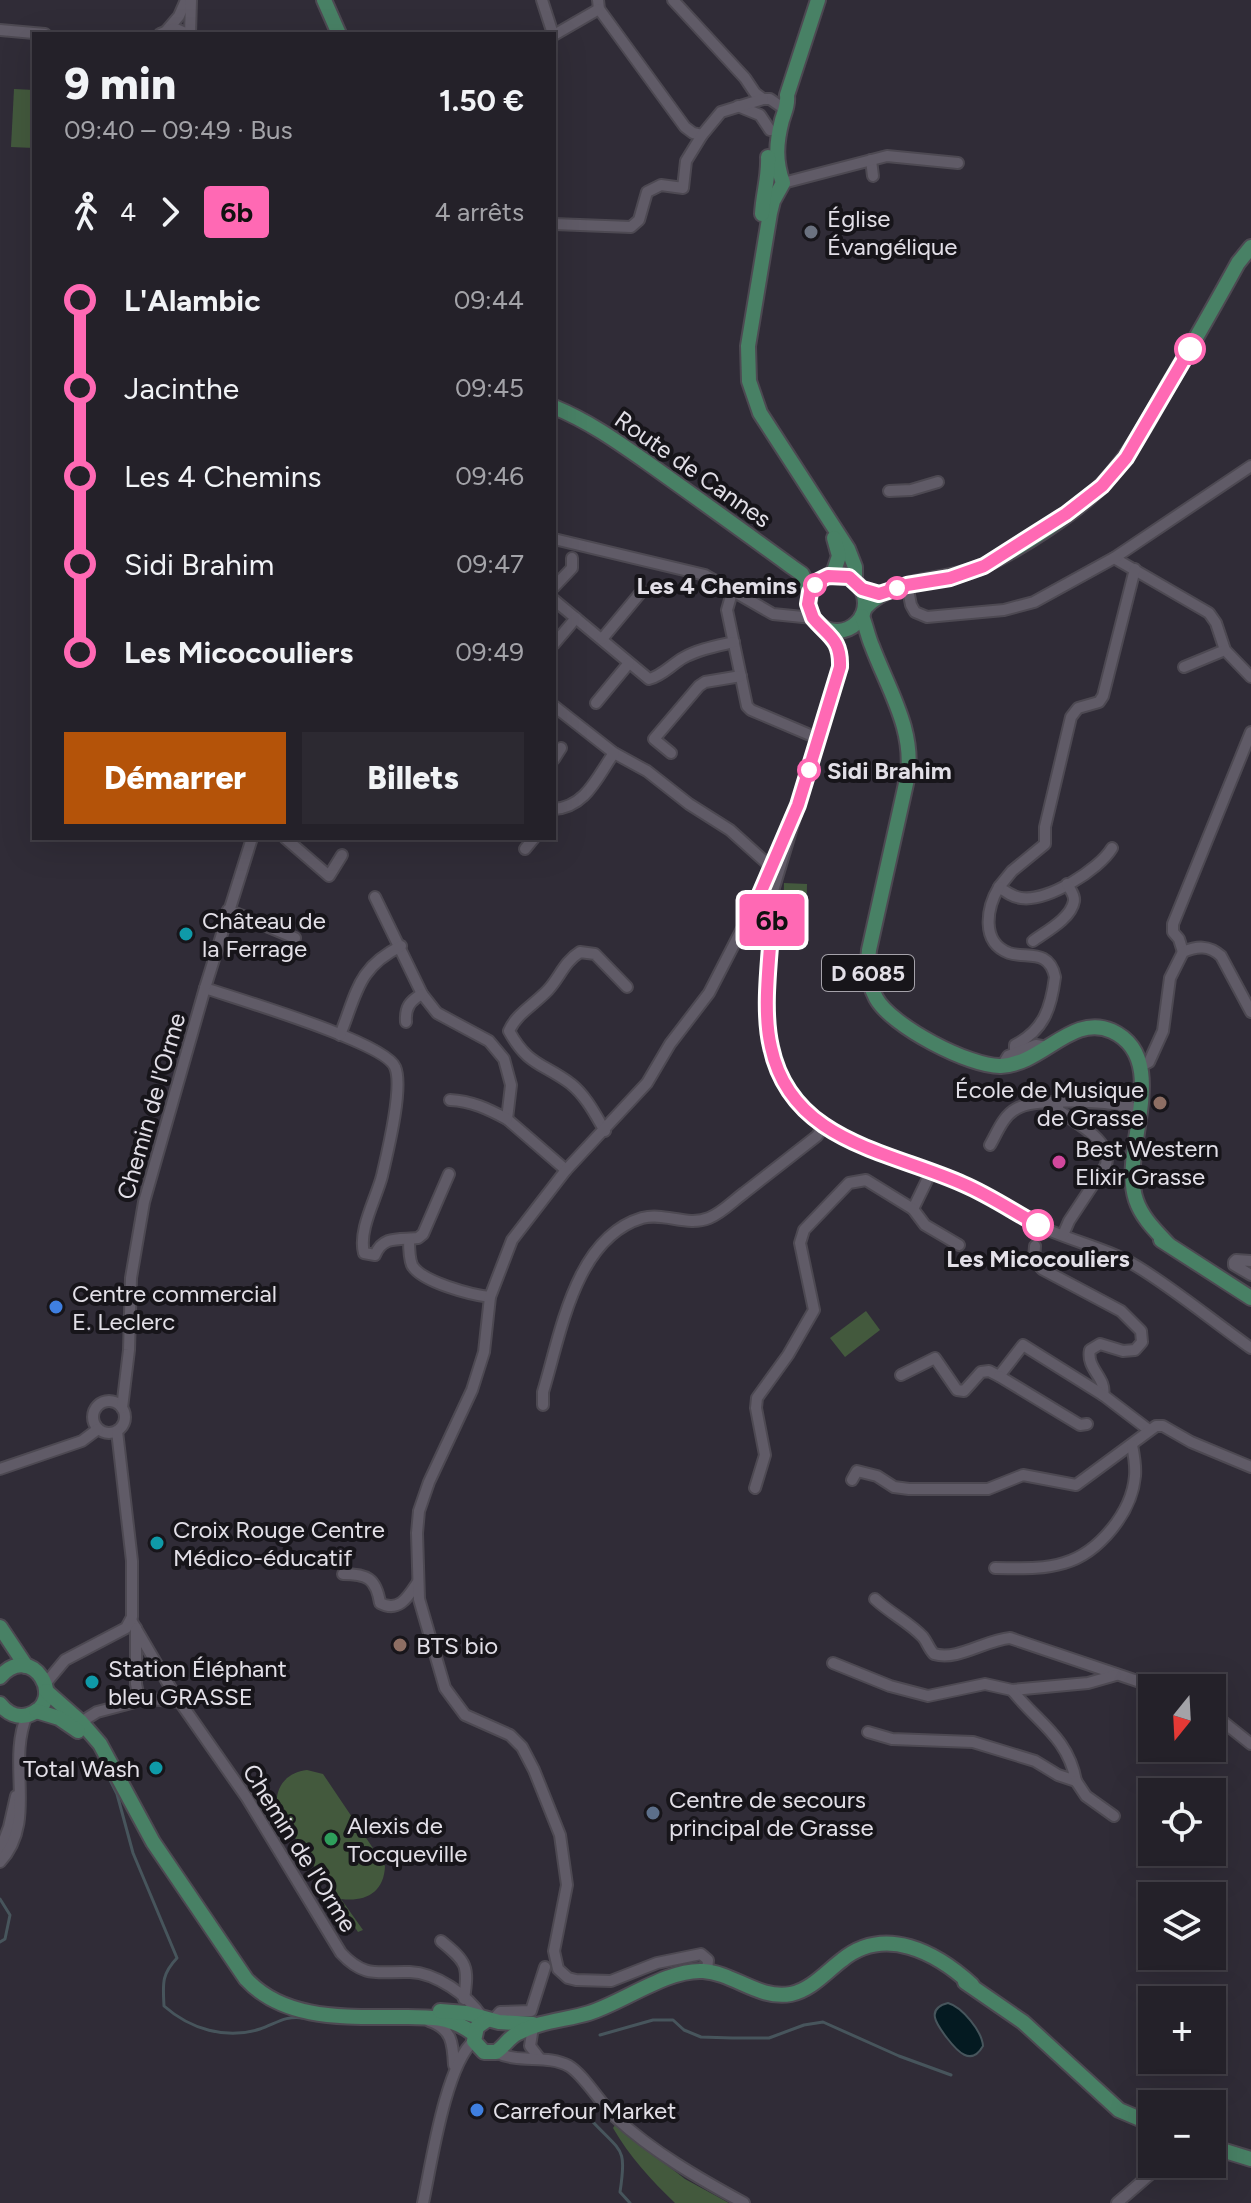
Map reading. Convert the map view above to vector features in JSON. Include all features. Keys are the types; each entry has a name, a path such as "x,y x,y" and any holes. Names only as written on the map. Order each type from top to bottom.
{"main road":[{"path":"317,0 331,32"},
{"path":"324,0 338,32"},
{"path":"775,182 768,158 770,130 783,106 818,0"},
{"path":"783,106 775,182 748,346 749,381 760,413 848,549 864,612"},
{"path":"845,630 879,594 907,585 950,578 984,566 1066,514 1102,486 1135,445 1238,263 1251,247"},
{"name":"Route de Cannes","path":"556,408 617,440 802,574 828,576"},
{"path":"810,605 839,550 823,511"},
{"path":"802,574 810,605 827,629 845,630 870,644"},
{"path":"828,576 849,577 879,594"},
{"name":"D 6085","path":"864,612 870,644 899,712 910,755 869,950 871,984 884,1008 901,1023 966,1058 1002,1066"},
{"path":"1002,1066 1027,1061 1061,1038 1083,1028 1104,1028 1128,1042 1141,1066 1142,1091 1132,1156 1136,1202 1151,1226 1168,1244"},
{"path":"1141,1066 1124,1158 1130,1205 1147,1229 1251,1298"},
{"path":"1131,1107 1135,1110 1130,1143 1132,1156"},
{"path":"0,1627 46,1688 100,1744 153,1842 246,1979 273,2001 289,2008 311,2012 448,2019 490,2044"},
{"path":"0,1645 5,1652 3,1672 30,1667"},
{"path":"32,1713 43,1702 46,1688"},
{"path":"4,1708 48,1713 74,1726 117,1774"},
{"path":"490,2044 536,2025 591,2012 683,1973 707,1972 770,1994 783,1995 803,1990 853,1951 868,1945 894,1942 912,1947 942,1970 972,1985 1033,2030 1119,2110 1138,2118"},
{"path":"311,2012 423,2010 466,2013 490,2020 536,2025"},
{"path":"490,2020 479,2024 490,2044"},
{"path":"490,2020 505,2030 490,2044"},
{"path":"1226,2151 1251,2159"}],"street":[{"path":"165,32 188,0"},
{"path":"188,0 189,32"},
{"path":"542,0 552,32"},
{"path":"673,0 763,99"},
{"path":"556,33 598,4 676,116 693,133 702,135"},
{"path":"167,32 179,28 186,32"},
{"path":"0,30 32,33"},
{"path":"556,224 631,227 639,220 647,192 661,185 683,188 686,161 721,112 763,99 783,106"},
{"path":"737,105 760,115 770,130"},
{"path":"775,182 887,156 958,163"},
{"path":"871,160 873,176"},
{"path":"907,585 911,605 920,616 1004,610 1034,602 1114,558 1251,466"},
{"path":"889,491 911,490 938,482"},
{"path":"556,539 705,575 773,614 797,615 810,605"},
{"path":"556,585 572,568 572,558"},
{"path":"1114,558 1209,613 1216,623 1225,650 1251,677"},
{"path":"1015,1053 1015,1045 1030,1037 1043,1021 1055,977 1054,970 1035,955 1005,951 991,934 987,922 989,909 999,887 1012,871 1045,844 1045,827 1071,717 1078,708 1099,702 1103,696 1135,569"},
{"path":"733,589 727,610 747,706 810,735"},
{"path":"602,639 642,591"},
{"path":"556,602 649,679 658,677 693,653 734,642"},
{"path":"556,642 576,618"},
{"path":"707,1972 708,1960 701,1954 657,1963 611,1981 576,1980 562,1975 558,1969 554,1951 567,1885 560,1835 522,1747 510,1735 465,1715 453,1703 445,1688 422,1611 417,1533 419,1511 429,1482 472,1390 484,1352 490,1297 512,1240 566,1170 647,1083 670,1044 709,993 750,916 768,897 840,667 838,646 827,629"},
{"path":"838,646 845,630"},
{"path":"1184,667 1225,650"},
{"path":"596,703 629,663"},
{"path":"671,753 654,739 699,686 705,682 741,676"},
{"path":"556,708 614,753 647,771 689,804 730,830 771,867"},
{"path":"1141,1066 1149,1062 1163,1031 1170,978 1183,952 1173,932 1173,924 1251,732"},
{"path":"556,756 561,748"},
{"path":"556,809 566,809 583,799 614,753"},
{"path":"790,826 771,867 768,897 772,919 768,1020 771,1049 794,1101 823,1126 886,1156 965,1184 1038,1225 1138,1267 1251,1348"},
{"name":"Chemin de l'Orme","path":"117,1405 123,1390 129,1350 131,1278 144,1202 228,910 251,840"},
{"path":"287,840 329,876 342,855"},
{"path":"525,849 532,840"},
{"path":"999,887 1014,897 1031,899 1050,894 1105,860 1112,848"},
{"path":"1033,941 1060,921 1074,904 1075,897 1067,884"},
{"path":"375,897 422,994 437,1013 489,1041 504,1059 511,1085 507,1119"},
{"path":"228,910 295,938"},
{"path":"340,1035 369,966 401,946"},
{"path":"1183,952 1200,947 1216,951 1251,1012"},
{"path":"605,1131 583,1095 570,1083 532,1062 518,1048 509,1031 512,1024 549,989 568,959 580,952 595,954 627,987"},
{"path":"205,988 376,1049 396,1068 398,1084 391,1137 365,1231 364,1253 375,1255 377,1249 394,1238 418,1238 423,1234 449,1174"},
{"path":"406,1022 411,1001 422,994"},
{"path":"1002,1066 1004,1059 1036,1045 1050,1048"},
{"path":"450,1100 482,1106 507,1119 566,1170"},
{"path":"990,1145 1007,1116 1018,1108 1083,1101 1131,1107"},
{"path":"1058,1103 1058,1110 1102,1143 1108,1157 1063,1235"},
{"path":"543,1405 543,1392 576,1288 589,1259 604,1240 626,1225 648,1217 659,1215 697,1221 718,1214 817,1136 823,1126"},
{"path":"913,1209 931,1172"},
{"path":"755,1488 765,1455 757,1398 788,1355 814,1310 800,1243 804,1230 855,1181 873,1183 913,1209 925,1225 959,1245"},
{"path":"409,1239 413,1265 418,1272 454,1289 490,1297"},
{"path":"1035,1246 1034,1259 1042,1269 1121,1311 1141,1331 1142,1342 1135,1350 1123,1351 1100,1344 1090,1350 1090,1364 1104,1385 1103,1395"},
{"path":"1251,1261 1234,1262 1251,1275"},
{"path":"999,1376 1023,1345 1103,1395 1149,1430"},
{"path":"901,1375 932,1357 960,1391 964,1391 981,1372 989,1371 1080,1425 1087,1424"},
{"path":"102,1403 117,1405 124,1422 117,1431 107,1433 98,1429 93,1420 95,1410 102,1403"},
{"path":"852,1480 857,1471 902,1488 988,1489 1023,1475 1076,1485 1149,1430 1163,1426 1251,1467"},
{"path":"0,1469 82,1441 98,1429"},
{"path":"117,1431 133,1573 133,1623 141,1644 136,1684 139,1698"},
{"path":"995,1568 1062,1564 1082,1554 1110,1531 1133,1489 1136,1465 1132,1445"},
{"path":"343,1574 360,1574 371,1580 378,1589 380,1603 396,1608 418,1582"},
{"path":"875,1599 924,1638 934,1654 949,1656 987,1642 1010,1638 1138,1682"},
{"path":"30,1667 65,1660 133,1623"},
{"path":"115,1635 141,1644"},
{"name":"Chemin de l'Orme","path":"141,1644 247,1798 275,1849 350,1962 370,1973 409,1972 436,1978 490,2020"},
{"path":"46,1688 65,1660"},
{"path":"833,1663 890,1686 928,1696 985,1684 1012,1690 1088,1683 1116,1675"},
{"path":"1012,1690 1051,1728 1086,1796 1114,1816"},
{"path":"81,1722 88,1715 135,1702 139,1698 182,1702"},
{"path":"0,1862 11,1846 21,1808 18,1746 4,1708"},
{"path":"18,1746 32,1713"},
{"path":"1226,1724 1251,1744"},
{"path":"868,1732 892,1739 973,1742 1035,1761 1058,1775 1076,1781"},
{"path":"0,1851 18,1790"},
{"path":"441,1941 462,1959 466,1969 464,1999"},
{"path":"490,2020 500,2012 531,2011 545,1967"},
{"path":"392,2017 434,2022 451,2039 452,2075 423,2203"},
{"path":"536,2025 530,2046 544,2060"},
{"path":"452,2075 468,2046 490,2044 514,2058 544,2060 568,2066 579,2074 613,2115 670,2161 744,2203"},
{"path":"1117,2203 1146,2178"}],"green space":[{"path":"14,89 32,90 32,148 11,147"},
{"path":"784,883 807,884 806,931 783,930"},
{"path":"866,1311 880,1330 845,1357 830,1338"},
{"name":"Alexis de Tocqueville","path":"307,1770 323,1774 385,1866 381,1883 372,1894 358,1899 341,1899 363,1930 358,1932 277,1811 277,1796 282,1783 292,1775"},
{"path":"615,2125 685,2179 729,2203 675,2203 634,2158 613,2128"}],"water":[{"path":"948,2003 965,2014 982,2040 983,2046 974,2055 960,2052 937,2023 936,2009"}],"waterway":[{"path":"109,1778 117,1794 133,1853 177,1958 164,1980 164,2006 185,2021 222,2033 247,2032 286,2019 303,2018"},
{"path":"0,1899 10,1915 5,1939 0,1942"},
{"path":"600,2035 653,2020 673,2020 684,2030 701,2037 769,2038 804,2025 823,2022 951,2075"},
{"path":"592,2121 620,2152 623,2166 620,2192 630,2203"}],"bus line":[{"name":"6b","path":"1038,1225 965,1184 886,1156 823,1126 794,1101 777,1067 771,1049 768,1020 772,919 767,905 760,901 759,896 798,805 840,667 838,646 810,611 810,592 818,581 833,574 849,577 862,589 879,594 907,585 950,578 984,566 1003,555 1102,486 1135,445 1190,349"}],"place":[{"name":"Église Évangélique","path":"811,232"},
{"name":"Les 4 Chemins","path":"815,585"},
{"name":"Sidi Brahim","path":"809,770"},
{"name":"Château de la Ferrage","path":"186,934"},
{"name":"École de Musique de Grasse","path":"1160,1103"},
{"name":"Best Western Elixir Grasse","path":"1059,1162"},
{"name":"Les Micocouliers","path":"1038,1225"},
{"name":"Centre commercial E. Leclerc","path":"56,1307"},
{"name":"Croix Rouge Centre Médico-éducatif","path":"157,1543"},
{"name":"BTS bio","path":"400,1645"},
{"name":"Station Éléphant bleu GRASSE","path":"92,1682"},
{"name":"Total Wash","path":"156,1768"},
{"name":"Centre de secours principal de Grasse","path":"653,1813"},
{"name":"Alexis de Tocqueville","path":"331,1839"},
{"name":"Carrefour Market","path":"477,2110"}]}
